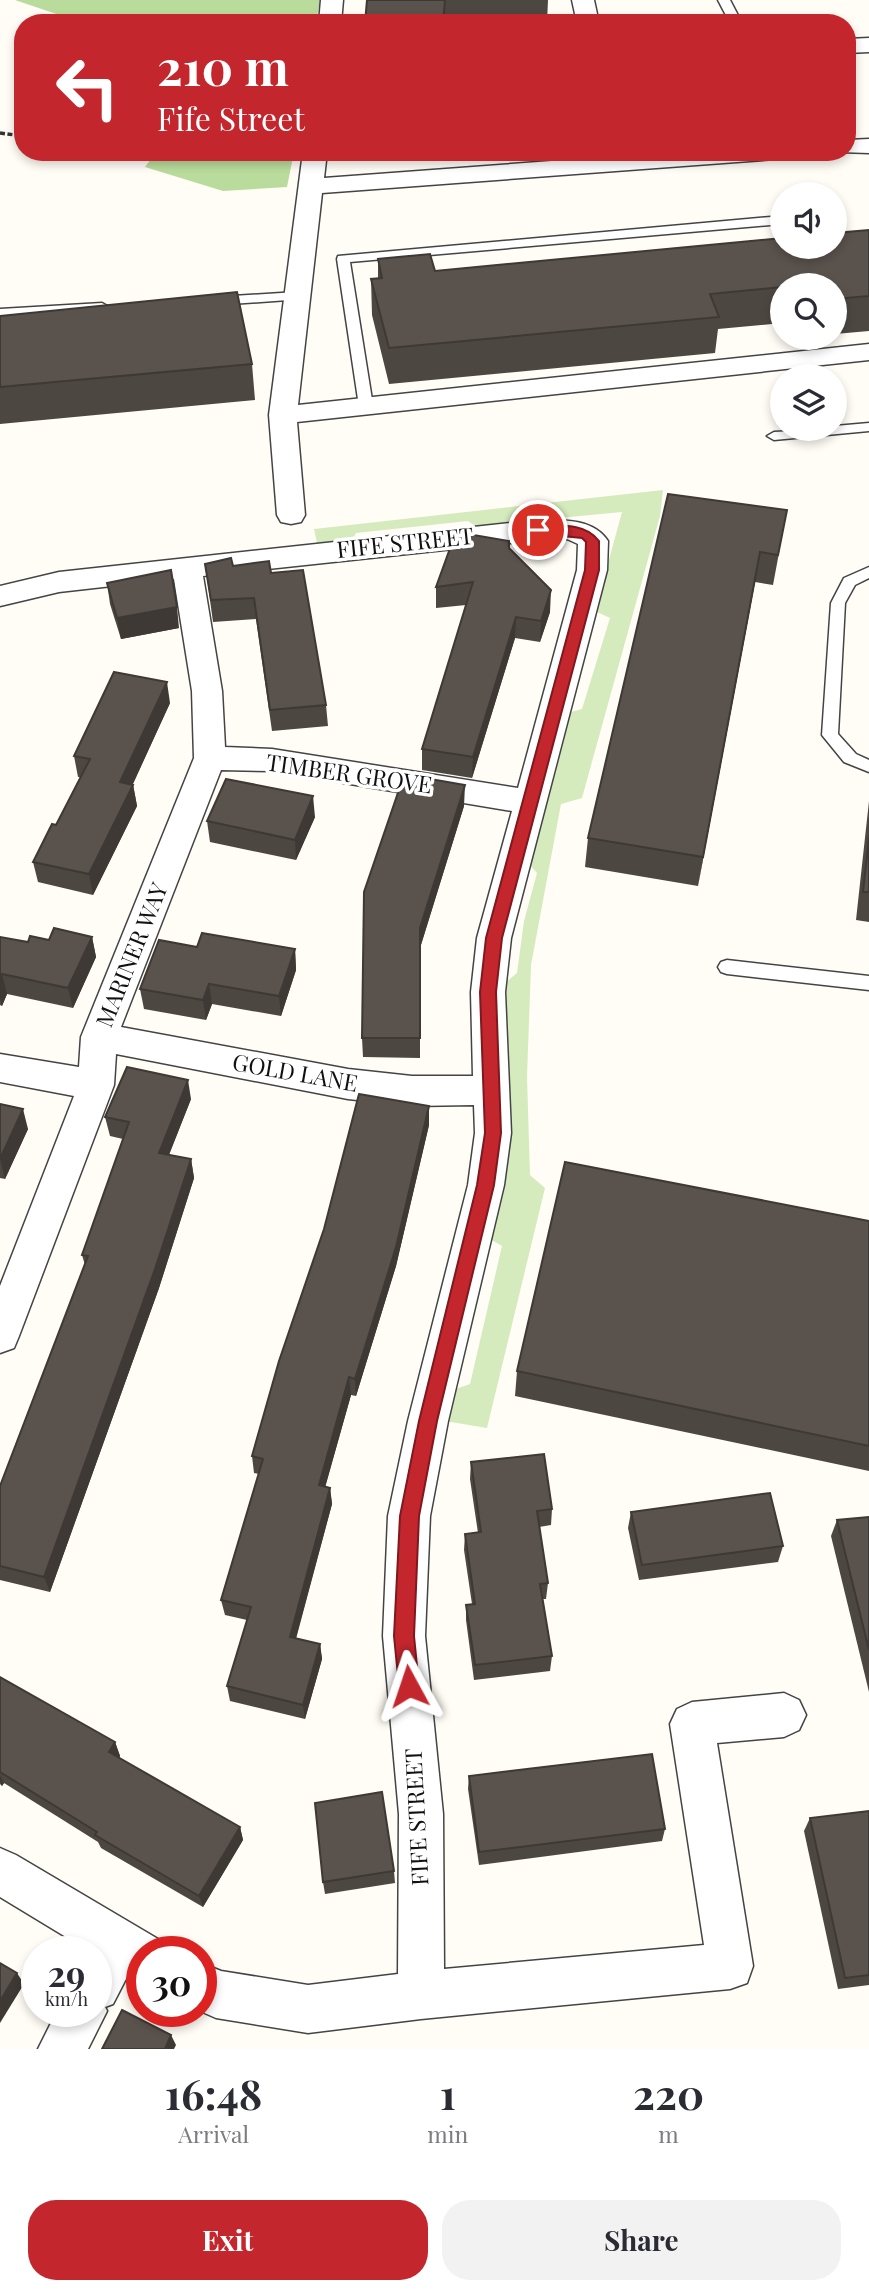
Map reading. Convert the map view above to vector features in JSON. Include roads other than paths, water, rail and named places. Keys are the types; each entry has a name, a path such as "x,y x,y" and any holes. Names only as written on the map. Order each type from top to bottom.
{"street":[{"path":"291,515 282,415 314,161"},
{"path":"312,186 653,161"},
{"path":"282,415 869,352"},
{"name":"FIFE STREET","path":"0,596 59,582 538,530 577,531 587,534 593,541 592,570 494,938 488,992 493,1133 486,1185 428,1421 409,1516 404,1636 421,1814 421,1995"},
{"name":"MARINER WAY","path":"0,1336 96,1085 99,1037 210,758 207,691 187,568"},
{"name":"TIMBER GROVE","path":"210,758 272,761 529,802"},
{"name":"GOLD LANE","path":"99,1037 348,1084 412,1091 493,1090"},
{"path":"0,1068 96,1085"},
{"path":"217,1994 308,2009 421,1995 730,1966 692,1724 783,1715"},
{"path":"0,1871 126,1946"},
{"path":"112,1970 126,1954"},
{"path":"62,2049 74,2027"}],"lane":[{"path":"366,406 343,259 770,221"},
{"path":"203,302 297,296"},
{"path":"0,313 122,306"},
{"path":"847,429 869,427"},
{"path":"869,572 849,582 838,603 830,735 850,758 869,766"},
{"path":"727,967 869,983"}]}
